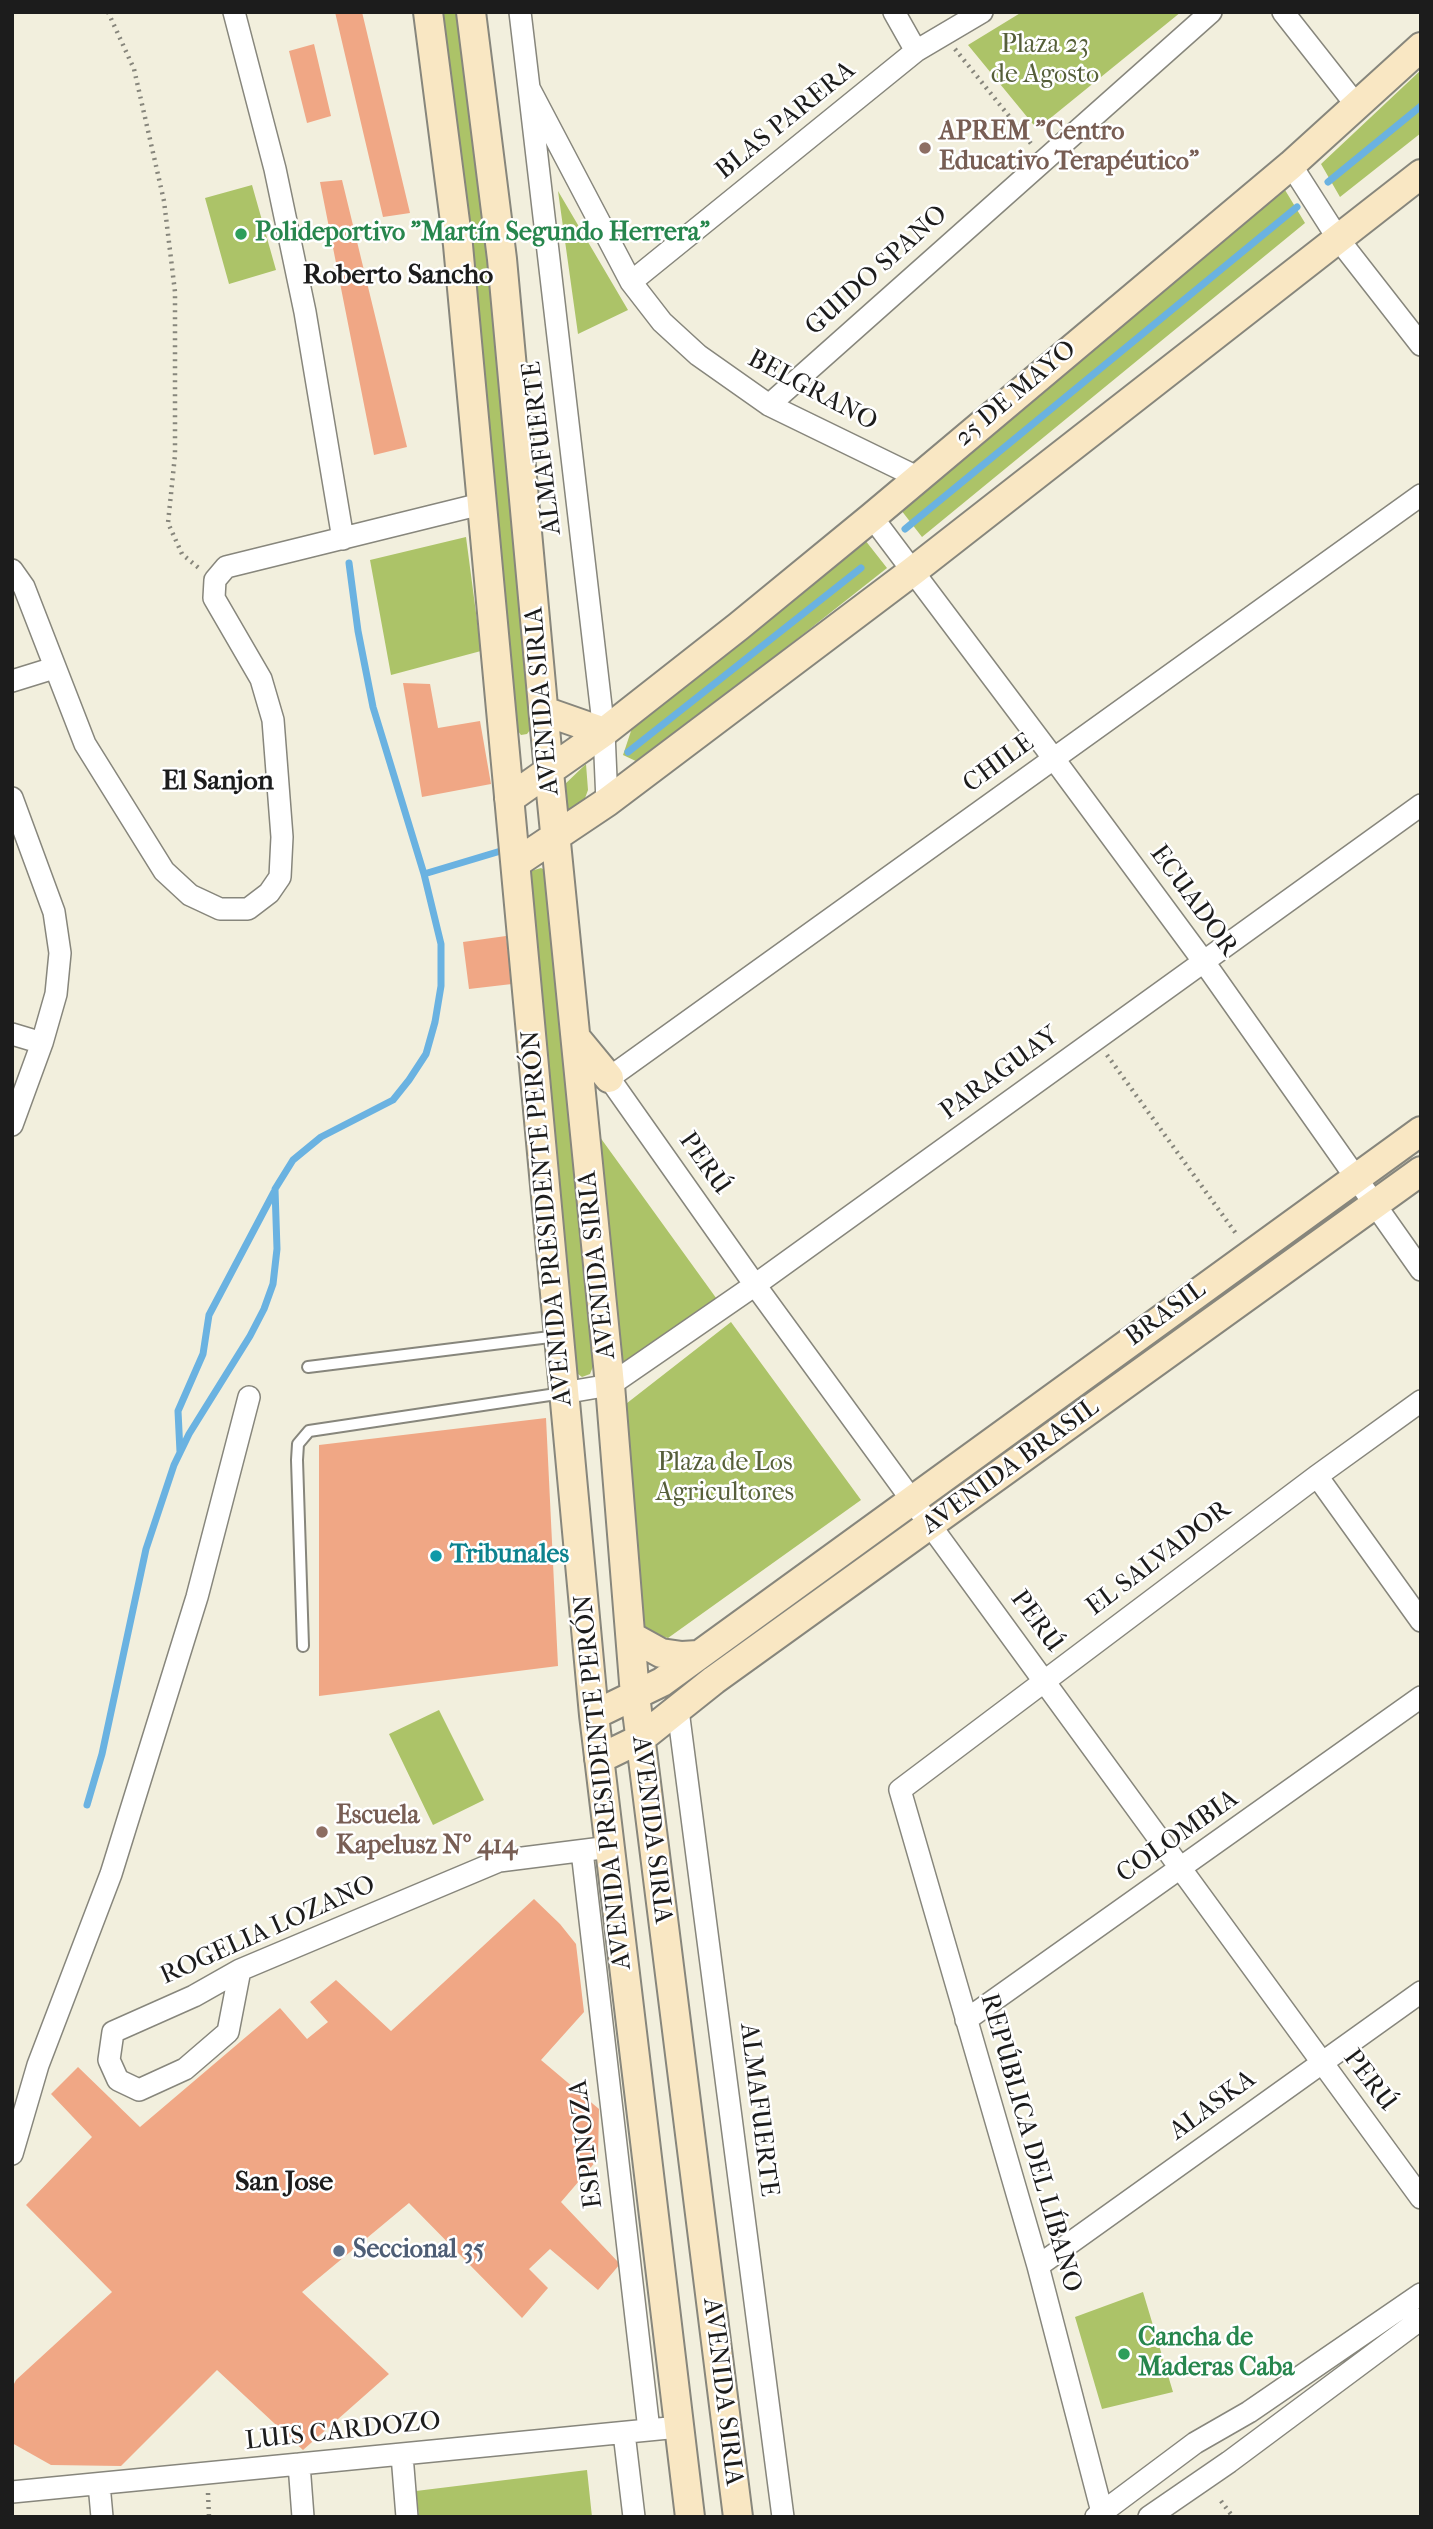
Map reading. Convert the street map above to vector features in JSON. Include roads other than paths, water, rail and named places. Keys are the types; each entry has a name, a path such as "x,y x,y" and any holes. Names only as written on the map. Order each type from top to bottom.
{"main road":[{"name":"AVENIDA SIRIA","path":"428,12 458,245 515,850"},
{"name":"AVENIDA SIRIA","path":"471,12 502,259 549,772 610,1385 635,1695 738,2517"},
{"name":"25 DE MAYO","path":"509,799 604,732 739,626 877,525 917,477 1296,175 1357,106 1421,47"},
{"path":"515,850 556,836 607,802 907,563 1339,240 1421,174"},
{"path":"544,710 604,732"},
{"name":"AVENIDA PRESIDENTE PERÓN","path":"515,850 594,1715 690,2517"},
{"path":"576,1038 608,1078"},
{"name":"BRASIL","path":"913,1499 1421,1132"},
{"name":"AVENIDA BRASIL","path":"599,1759 640,1739 715,1680 1421,1171"},
{"name":"AVENIDA BRASIL","path":"594,1715 662,1682 913,1499"},
{"path":"632,1637 661,1653 698,1655"}],"street":[{"path":"234,12 275,169 305,312 343,538"},
{"name":"BELGRANO","path":"520,12 529,88 631,282 662,322 698,355 769,405 917,477"},
{"path":"894,12 916,51"},
{"name":"BLAS PARERA","path":"631,282 916,51 982,12"},
{"name":"GUIDO SPANO","path":"769,405 1211,12"},
{"path":"1283,12 1357,106"},
{"name":"ALMAFUERTE","path":"529,88 604,732 607,802"},
{"path":"1296,175 1339,240 1421,345"},
{"name":"CHILE","path":"608,1078 1421,495"},
{"path":"12,570 24,587 85,744 163,870 190,895 200,900 220,909 248,909 269,893 280,877 282,837 273,720 261,679 214,598 215,580 226,567 481,504"},
{"name":"ECUADOR","path":"877,525 1204,962 1421,1270"},
{"path":"12,681 54,668"},
{"path":"12,798 54,912 60,953 56,994 42,1043 12,1125"},
{"name":"PARAGUAY","path":"610,1385 755,1285 1421,806"},
{"path":"12,1034 42,1043"},
{"name":"PERÚ","path":"608,1078 755,1285 1421,2199"},
{"path":"563,1393 610,1385"},
{"path":"12,2154 38,2064 119,1847 197,1597 249,1397"},
{"name":"EL SALVADOR","path":"900,1790 1421,1401"},
{"path":"1318,1476 1421,1621"},
{"name":"COLOMBIA","path":"966,2020 1421,1697"},
{"name":"ALMAFUERTE","path":"678,1710 783,2517"},
{"name":"REPÚBLICA DEL LÍBANO","path":"900,1790 1038,2266 1099,2514"},
{"name":"ROGELIA LOZANO","path":"240,1970 228,2032 185,2069 139,2091 118,2080 109,2060 113,2032 194,1996 240,1970 499,1861 610,1847"},
{"name":"ESPINOZA","path":"582,1851 649,2430"},
{"name":"ALASKA","path":"1038,2266 1421,1992"},
{"path":"1099,2514 1195,2443 1249,2412 1421,2294"},
{"path":"1149,2517 1229,2462 1421,2319"},
{"name":"LUIS CARDOZO","path":"12,2492 679,2427"},
{"path":"624,2433 634,2517"},
{"path":"402,2455 407,2517"},
{"path":"299,2465 303,2517"},
{"path":"99,2484 102,2517"}],"lane":[{"path":"308,1367 558,1336"},
{"path":"303,1646 297,1460 298,1444 309,1431 563,1393"}],"waterway":[{"path":"1328,182 1421,106"},
{"path":"905,529 1297,207"},
{"path":"87,1805 102,1754 146,1549 174,1465 189,1434 250,1336 273,1284 277,1249 275,1189 293,1160 321,1137 393,1100 426,1054 435,1022 441,986 441,944 424,874 373,707 358,631 349,563"},
{"path":"628,752 861,568"},
{"path":"424,874 504,850"},
{"path":"180,1452 178,1411 203,1354 209,1315 274,1192"}],"place":[{"name":"APREM \"Centro Educativo Terapéutico\"","path":"925,148"},
{"name":"Polideportivo \"Martín Segundo Herrera\"","path":"241,234"},
{"name":"Tribunales","path":"436,1556"},
{"name":"Escuela Kapelusz Nº 414","path":"322,1832"},
{"name":"Seccional 35","path":"339,2251"},
{"name":"Cancha de Maderas Caba","path":"1124,2354"}],"district":[{"name":"Roberto Sancho","path":"398,276"},
{"name":"El Sanjon","path":"218,782"},
{"name":"San Jose","path":"284,2183"}],"park label":[{"name":"Plaza 23 de Agosto","path":"1045,61"},
{"name":"Plaza de Los Agricultores","path":"725,1479"}]}
